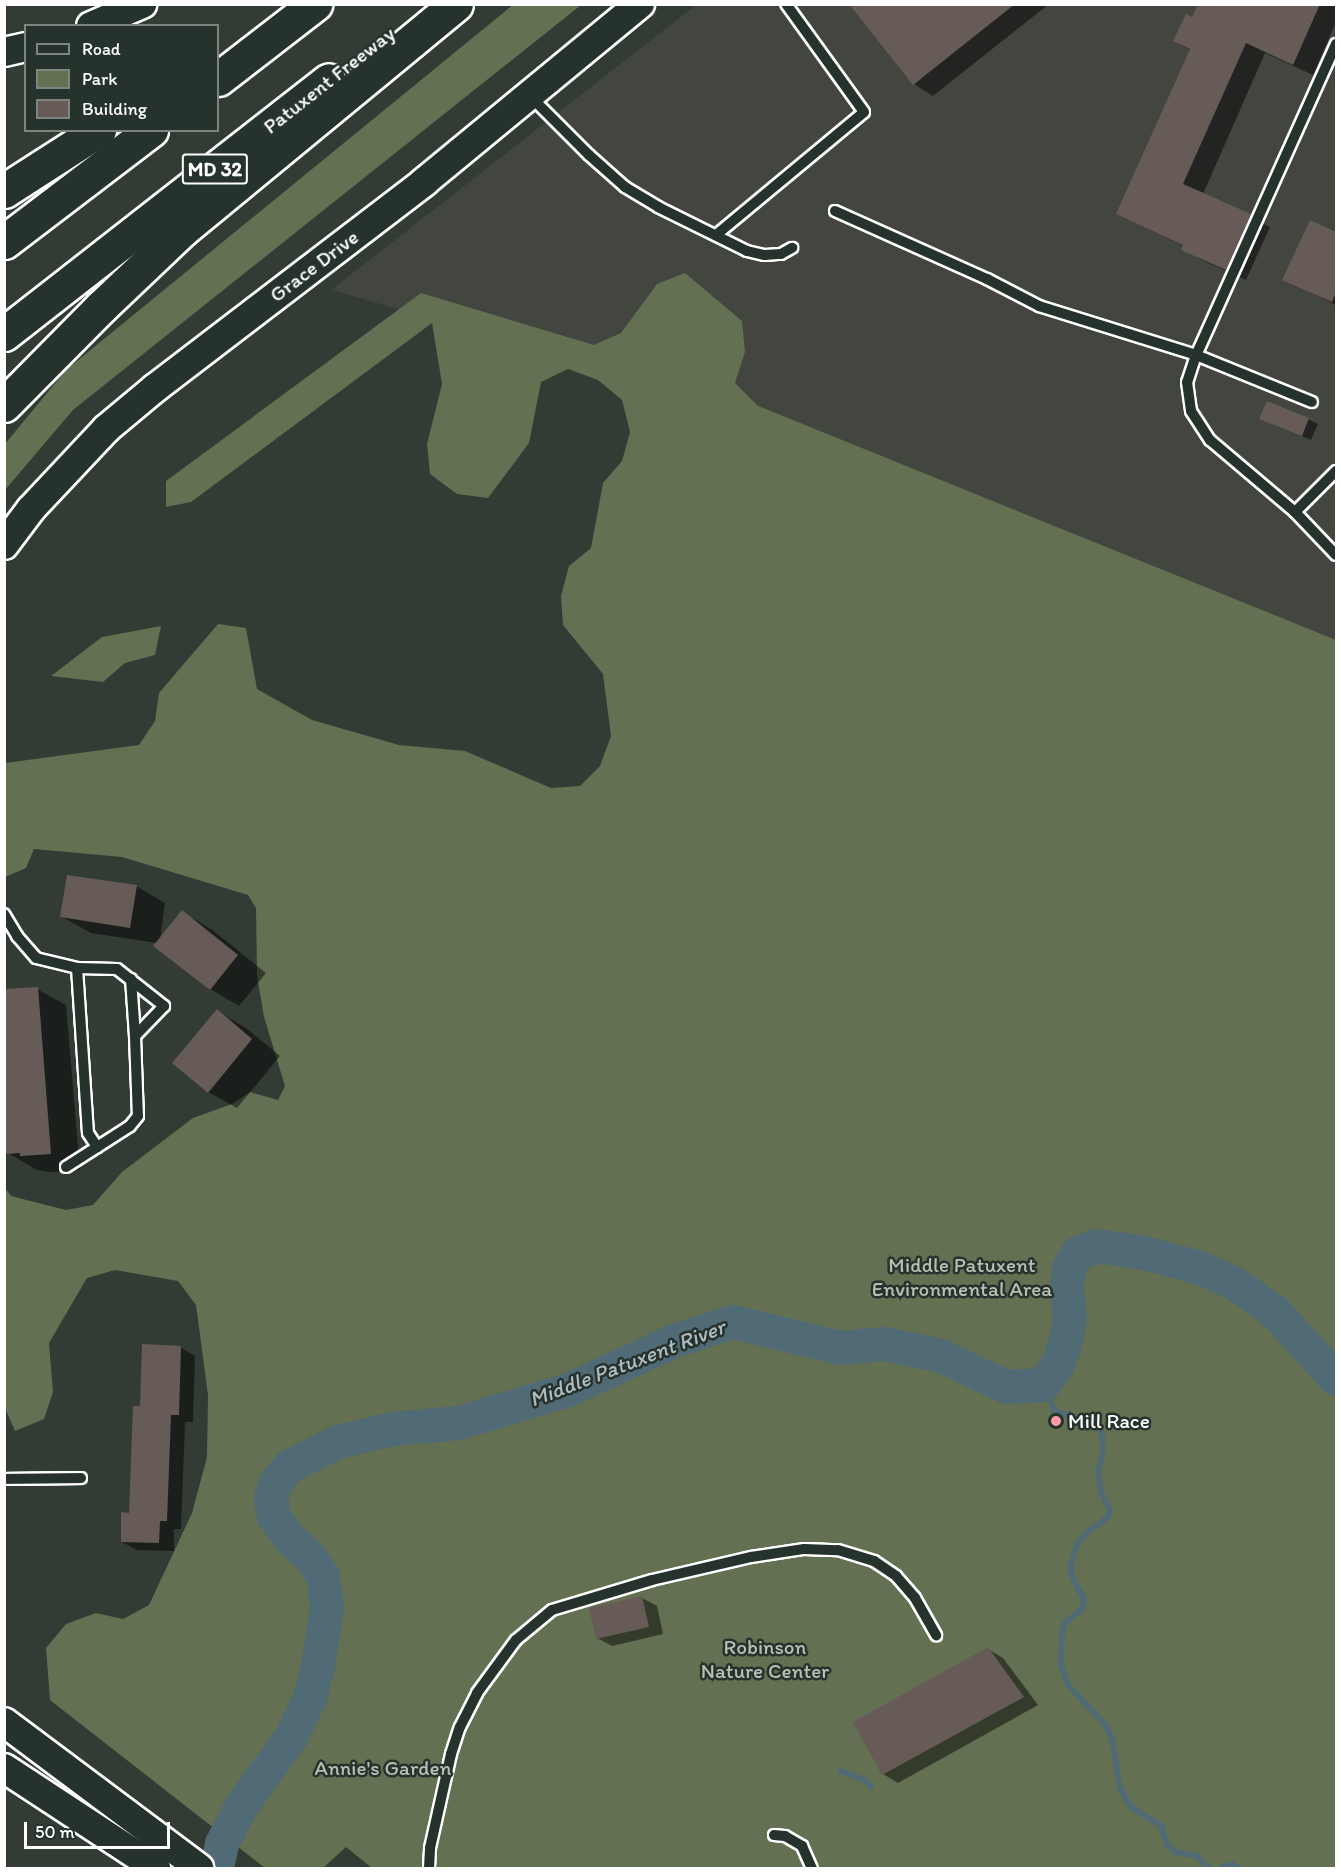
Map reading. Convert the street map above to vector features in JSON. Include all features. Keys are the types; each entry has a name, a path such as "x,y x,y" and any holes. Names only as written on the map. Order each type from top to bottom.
{"highway":[{"path":"219,53 287,4"},
{"path":"219,78 315,4"},
{"name":"Patuxent Freeway","path":"4,333 426,4"},
{"path":"4,405 101,307 183,230 456,4"},
{"path":"4,191 96,132"},
{"path":"4,242 148,132"}],"street":[{"path":"96,24 142,4"},
{"name":"Grace Drive","path":"4,545 31,509 106,429 155,387 424,182 640,4"},
{"path":"4,52 24,47"},
{"path":"4,1722 159,1836 199,1869"},
{"path":"4,1768 156,1869"}],"lane":[{"path":"716,235 864,112 786,4"},
{"path":"1336,44 1196,355 1188,382 1188,400 1198,424 1210,440 1295,512 1336,555"},
{"path":"530,96 625,188 747,251 765,255 781,254 792,248"},
{"path":"835,211 987,279 1039,306 1196,355 1312,402"},
{"path":"1295,512 1336,471"},
{"path":"4,914 17,936 36,958 77,968 117,969 164,1006 135,1036"},
{"path":"77,968 88,1132 97,1147"},
{"path":"66,1167 130,1125 138,1116 131,979"},
{"path":"4,1479 81,1478"},
{"path":"429,1869 430,1848 451,1754 460,1727 477,1693 516,1640 552,1610 652,1580 751,1557 804,1549 838,1550 874,1561 896,1576 915,1598 936,1635"},
{"path":"774,1835 784,1836 802,1846 812,1869"}],"shaded area":[{"path":"696,5 1336,5 1336,642 712,398 331,290"}],"green space":[{"path":"514,4 581,5 73,410 5,490 5,444 66,370"},
{"path":"685,273 742,321 745,352 735,383 758,406 1336,640 1336,1868 372,1868 346,1847 323,1868 265,1868 50,1700 46,1648 66,1624 96,1613 123,1619 149,1605 192,1513 207,1457 208,1395 196,1305 178,1281 115,1270 87,1278 49,1343 53,1392 44,1419 15,1431 5,1408 5,1188 11,1196 66,1210 93,1205 122,1172 193,1118 232,1104 250,1092 278,1100 285,1086 264,1017 257,976 256,908 248,895 122,857 34,849 26,868 5,877 5,763 139,745 155,721 159,693 218,624 246,628 257,689 312,720 399,745 465,751 551,788 580,786 600,766 611,736 603,674 563,625 561,596 569,566 591,548 603,483 622,461 630,432 622,400 598,380 568,369 541,382 529,443 488,498 457,494 430,474 427,444 442,384 432,323 191,502 166,507 166,481 421,293 594,345 621,333 657,284"},
{"path":"161,626 155,655 125,663 103,682 51,676 102,637"}],"building":[{"path":"849,4 1015,4 913,85"},
{"path":"1198,4 1320,4 1293,65 1246,43 1183,184 1251,214 1226,270 1181,250 1183,245 1116,214 1190,49 1173,41 1186,14 1192,17"},
{"path":"1310,220 1336,232 1336,292 1332,302 1282,280"},
{"path":"1267,401 1309,418 1302,436 1259,419"},
{"path":"67,875 137,885 130,928 60,917"},
{"path":"182,910 238,955 210,990 153,946"},
{"path":"38,987 51,1154 20,1156 20,1153 6,1154 4,989"},
{"path":"217,1009 252,1039 208,1093 172,1063"},
{"path":"142,1344 181,1346 179,1415 171,1415 167,1521 160,1521 159,1543 121,1542 121,1512 129,1513 133,1406 140,1406"},
{"path":"642,1596 649,1627 596,1639 589,1608"},
{"name":"Robinson Nature Center","path":"988,1647 1024,1697 882,1775 853,1722"}],"waterway":[{"name":"Middle Patuxent River","path":"217,1868 222,1844 242,1805 292,1736 310,1698 319,1662 327,1605 323,1576 311,1558 291,1540 274,1517 271,1497 276,1483 290,1466 338,1442 393,1429 459,1423 566,1391 674,1341 733,1322 840,1348 884,1344 941,1356 1006,1387 1043,1385 1058,1365 1065,1345 1070,1320 1067,1288 1069,1268 1078,1253 1097,1246 1145,1253 1200,1268 1234,1283 1275,1312 1336,1379"},
{"path":"1043,1385 1055,1412 1095,1422 1102,1433 1103,1451 1098,1471 1101,1492 1110,1510 1107,1518 1085,1534 1077,1545 1070,1566 1073,1579 1084,1599 1082,1609 1065,1623 1062,1633 1061,1664 1068,1685 1104,1723 1112,1738 1120,1788 1131,1807 1161,1826 1167,1845 1175,1852 1197,1856 1209,1868"},
{"path":"841,1771 865,1780 871,1787"},
{"path":"1221,1868 1232,1864 1240,1868"}],"place":[{"name":"Mill Race","path":"1056,1421"}],"park label":[{"name":"Middle Patuxent Environmental Area","path":"962,1277"},
{"name":"Annie's Garden","path":"383,1768"}]}
